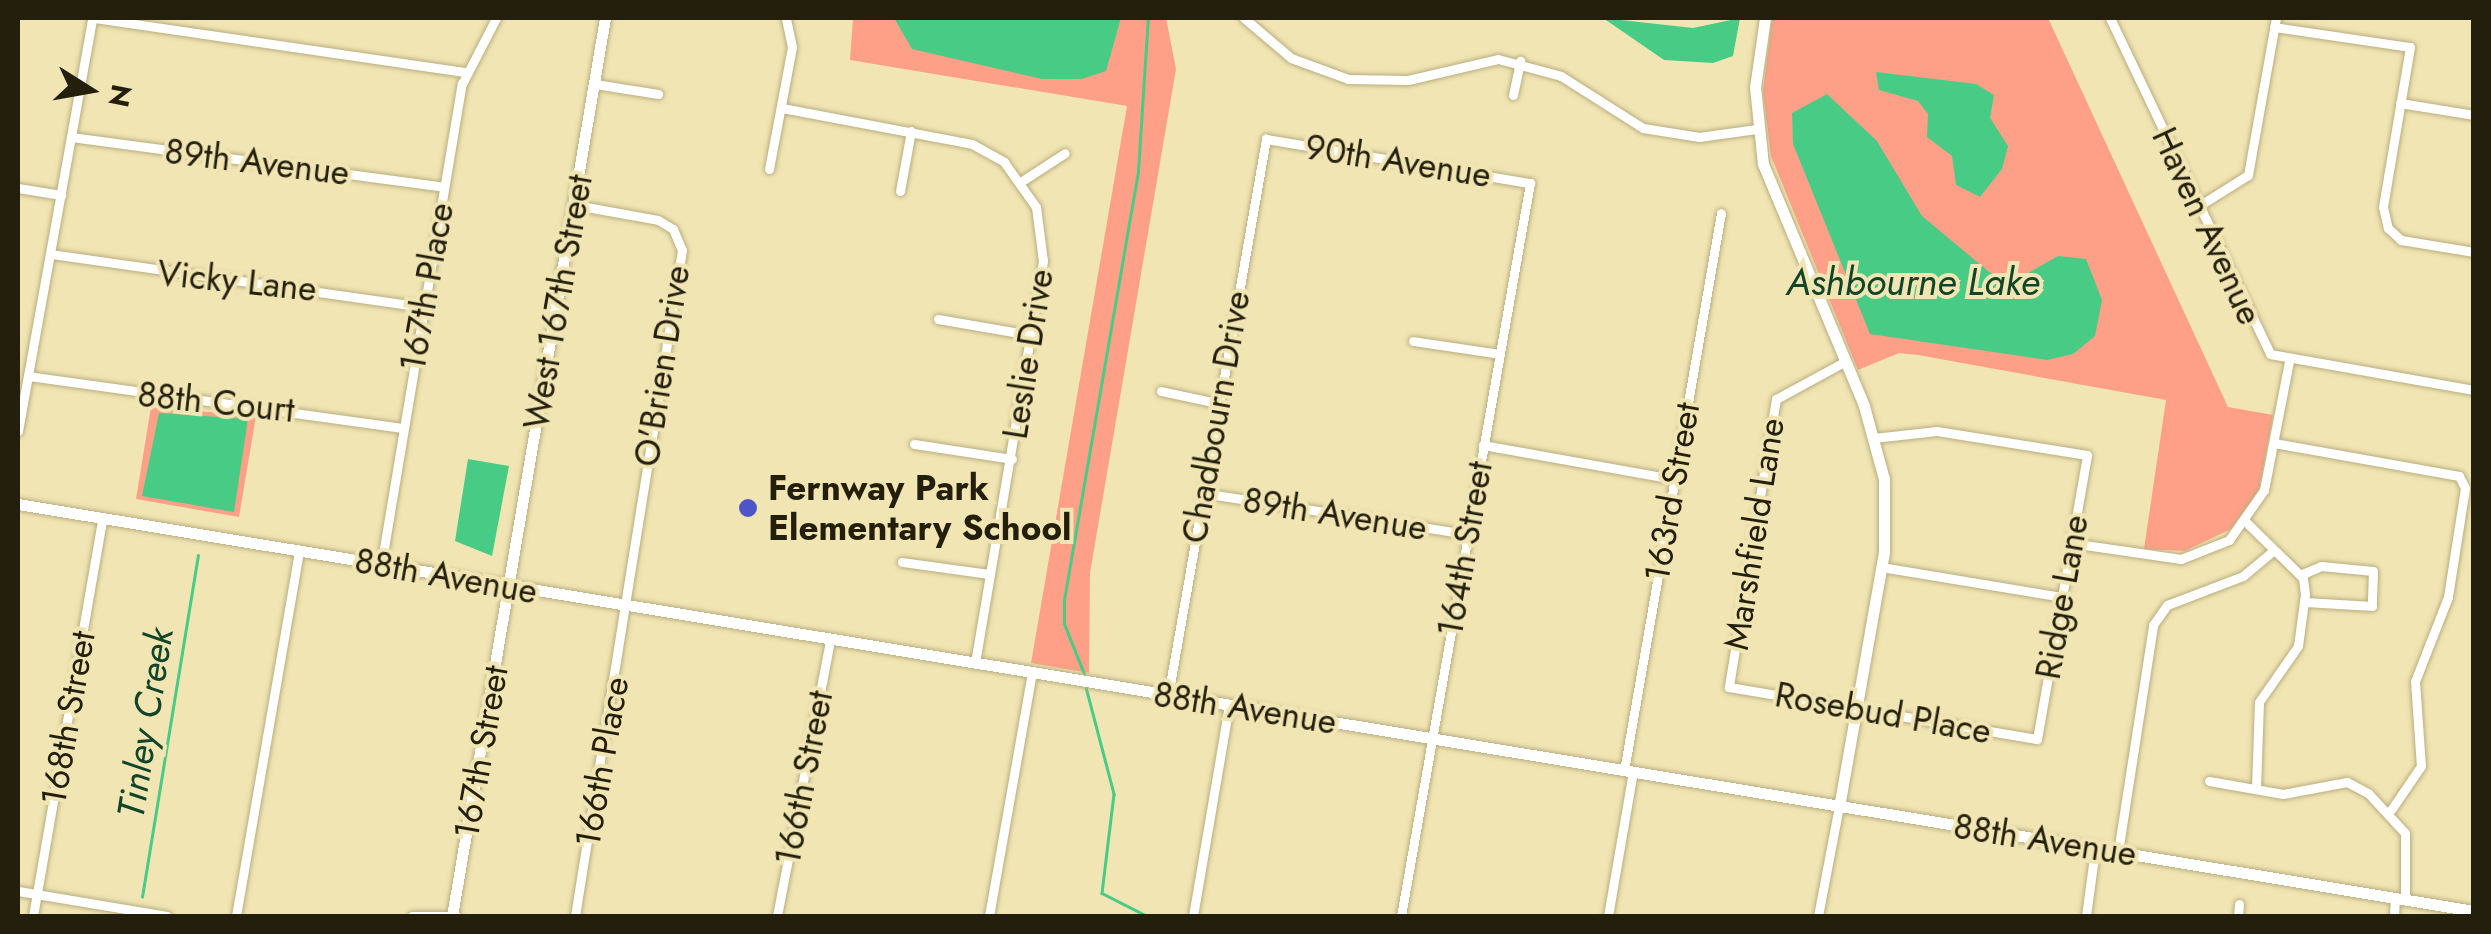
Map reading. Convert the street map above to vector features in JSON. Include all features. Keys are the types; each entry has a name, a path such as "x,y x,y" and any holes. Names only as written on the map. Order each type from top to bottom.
{"street":[{"path":"18,431 93,18 465,72"},
{"name":"167th Place","path":"381,566 465,72 496,18"},
{"name":"West 167th Street","path":"510,587 605,18"},
{"path":"769,169 791,58 786,18"},
{"path":"1244,18 1264,40 1314,69 1363,81 1420,78 1482,59 1520,62 1561,76 1643,128 1699,136 1756,129"},
{"path":"1765,18 1756,129 1770,183 1844,362 1884,479 1881,567 1818,916"},
{"name":"Haven Avenue","path":"2110,18 2250,323 2270,354 2290,361 2474,390"},
{"path":"2197,208 2248,175 2275,22 2410,47 2384,207 2388,228 2401,240 2474,252"},
{"path":"1255,51 1264,40"},
{"path":"1513,96 1520,62"},
{"path":"595,84 658,94"},
{"path":"2400,103 2474,115"},
{"path":"782,108 972,144 1022,181 1065,153"},
{"path":"900,191 912,132"},
{"name":"89th Avenue","path":"71,137 444,186"},
{"name":"90th Avenue","path":"1266,139 1530,182"},
{"name":"Chadbourn Drive","path":"1168,696 1216,403 1266,139"},
{"name":"Leslie Drive","path":"975,663 988,574 1012,459 1044,248 1022,181"},
{"name":"164th Street","path":"1401,916 1530,182"},
{"path":"18,188 60,195"},
{"name":"O'Brien Drive","path":"575,204 658,220 682,250 626,606"},
{"name":"163rd Street","path":"1608,916 1674,479 1722,213"},
{"name":"Vicky Lane","path":"51,254 424,307"},
{"path":"938,319 1031,335"},
{"path":"1413,340 1500,354"},
{"path":"2071,543 2181,559 2209,552 2246,522 2264,490 2290,361"},
{"name":"Marshfield Lane","path":"1729,687 1776,400 1844,362"},
{"name":"88th Court","path":"28,376 403,428"},
{"path":"1162,391 1216,403"},
{"name":"Ridge Lane","path":"1873,438 1937,431 2087,455 2038,739"},
{"path":"2274,442 2459,476 2465,488 2448,597 2415,681 2421,766 2392,810"},
{"path":"914,444 1012,459"},
{"path":"1483,445 1674,479"},
{"name":"89th Avenue","path":"1202,493 1468,534"},
{"name":"88th Avenue","path":"18,504 2474,911"},
{"name":"168th Street","path":"33,916 102,519"},
{"path":"2246,522 2272,552 2300,575 2305,602 2298,646 2259,702 2256,788"},
{"path":"236,916 300,552"},
{"path":"2118,852 2153,625 2167,605 2242,576 2272,552"},
{"path":"902,562 988,574"},
{"path":"2300,575 2321,566 2373,571 2372,606 2305,602"},
{"path":"1881,567 2062,597"},
{"name":"167th Street","path":"454,916 510,587"},
{"name":"166th Place","path":"575,916 626,606"},
{"name":"166th Street","path":"778,916 830,640"},
{"path":"989,916 1032,673"},
{"name":"Rosebud Place","path":"1729,687 2038,739"},
{"path":"1193,916 1229,706"},
{"path":"2209,780 2283,794 2347,782 2392,810 2405,833 2400,899 2394,916"},
{"path":"2086,916 2095,848"},
{"path":"18,891 167,916"},
{"path":"2238,916 2240,904"},
{"path":"412,916 454,916"}],"shaded area":[{"path":"853,18 1166,18 1176,69 1090,573 1089,673 1031,663 1127,106 850,60"},
{"path":"1772,18 2048,18 2228,407 2273,415 2259,490 2231,529 2185,551 2144,549 2166,400 1899,353 1858,370 1771,156 1763,92"},
{"path":"151,407 256,416 239,517 136,499"}],"water":[{"path":"894,18 1121,18 1106,71 1082,79 1042,79 912,49"},
{"path":"1603,18 1693,28 1740,18 1733,56 1713,63 1664,60"},
{"path":"1876,72 1976,84 1994,95 1990,118 2008,146 2002,169 1980,197 1956,185 1952,156 1927,137 1928,114 1918,101 1879,90"},
{"name":"Ashbourne Lake","path":"1827,94 1877,141 1922,216 1988,271 2009,284 2058,256 2086,259 2102,300 2095,336 2073,354 2047,360 1870,334 1793,144 1792,113"},
{"path":"159,413 248,419 234,512 142,496"},
{"path":"468,459 509,466 492,556 455,541"}],"waterway":[{"path":"1084,674 1064,624 1064,600 1138,171 1148,18"},
{"name":"Tinley Creek","path":"142,897 198,556"},
{"path":"1086,687 1114,794 1102,893 1147,916"}],"place":[{"name":"Fernway Park Elementary School","path":"748,508"}]}
